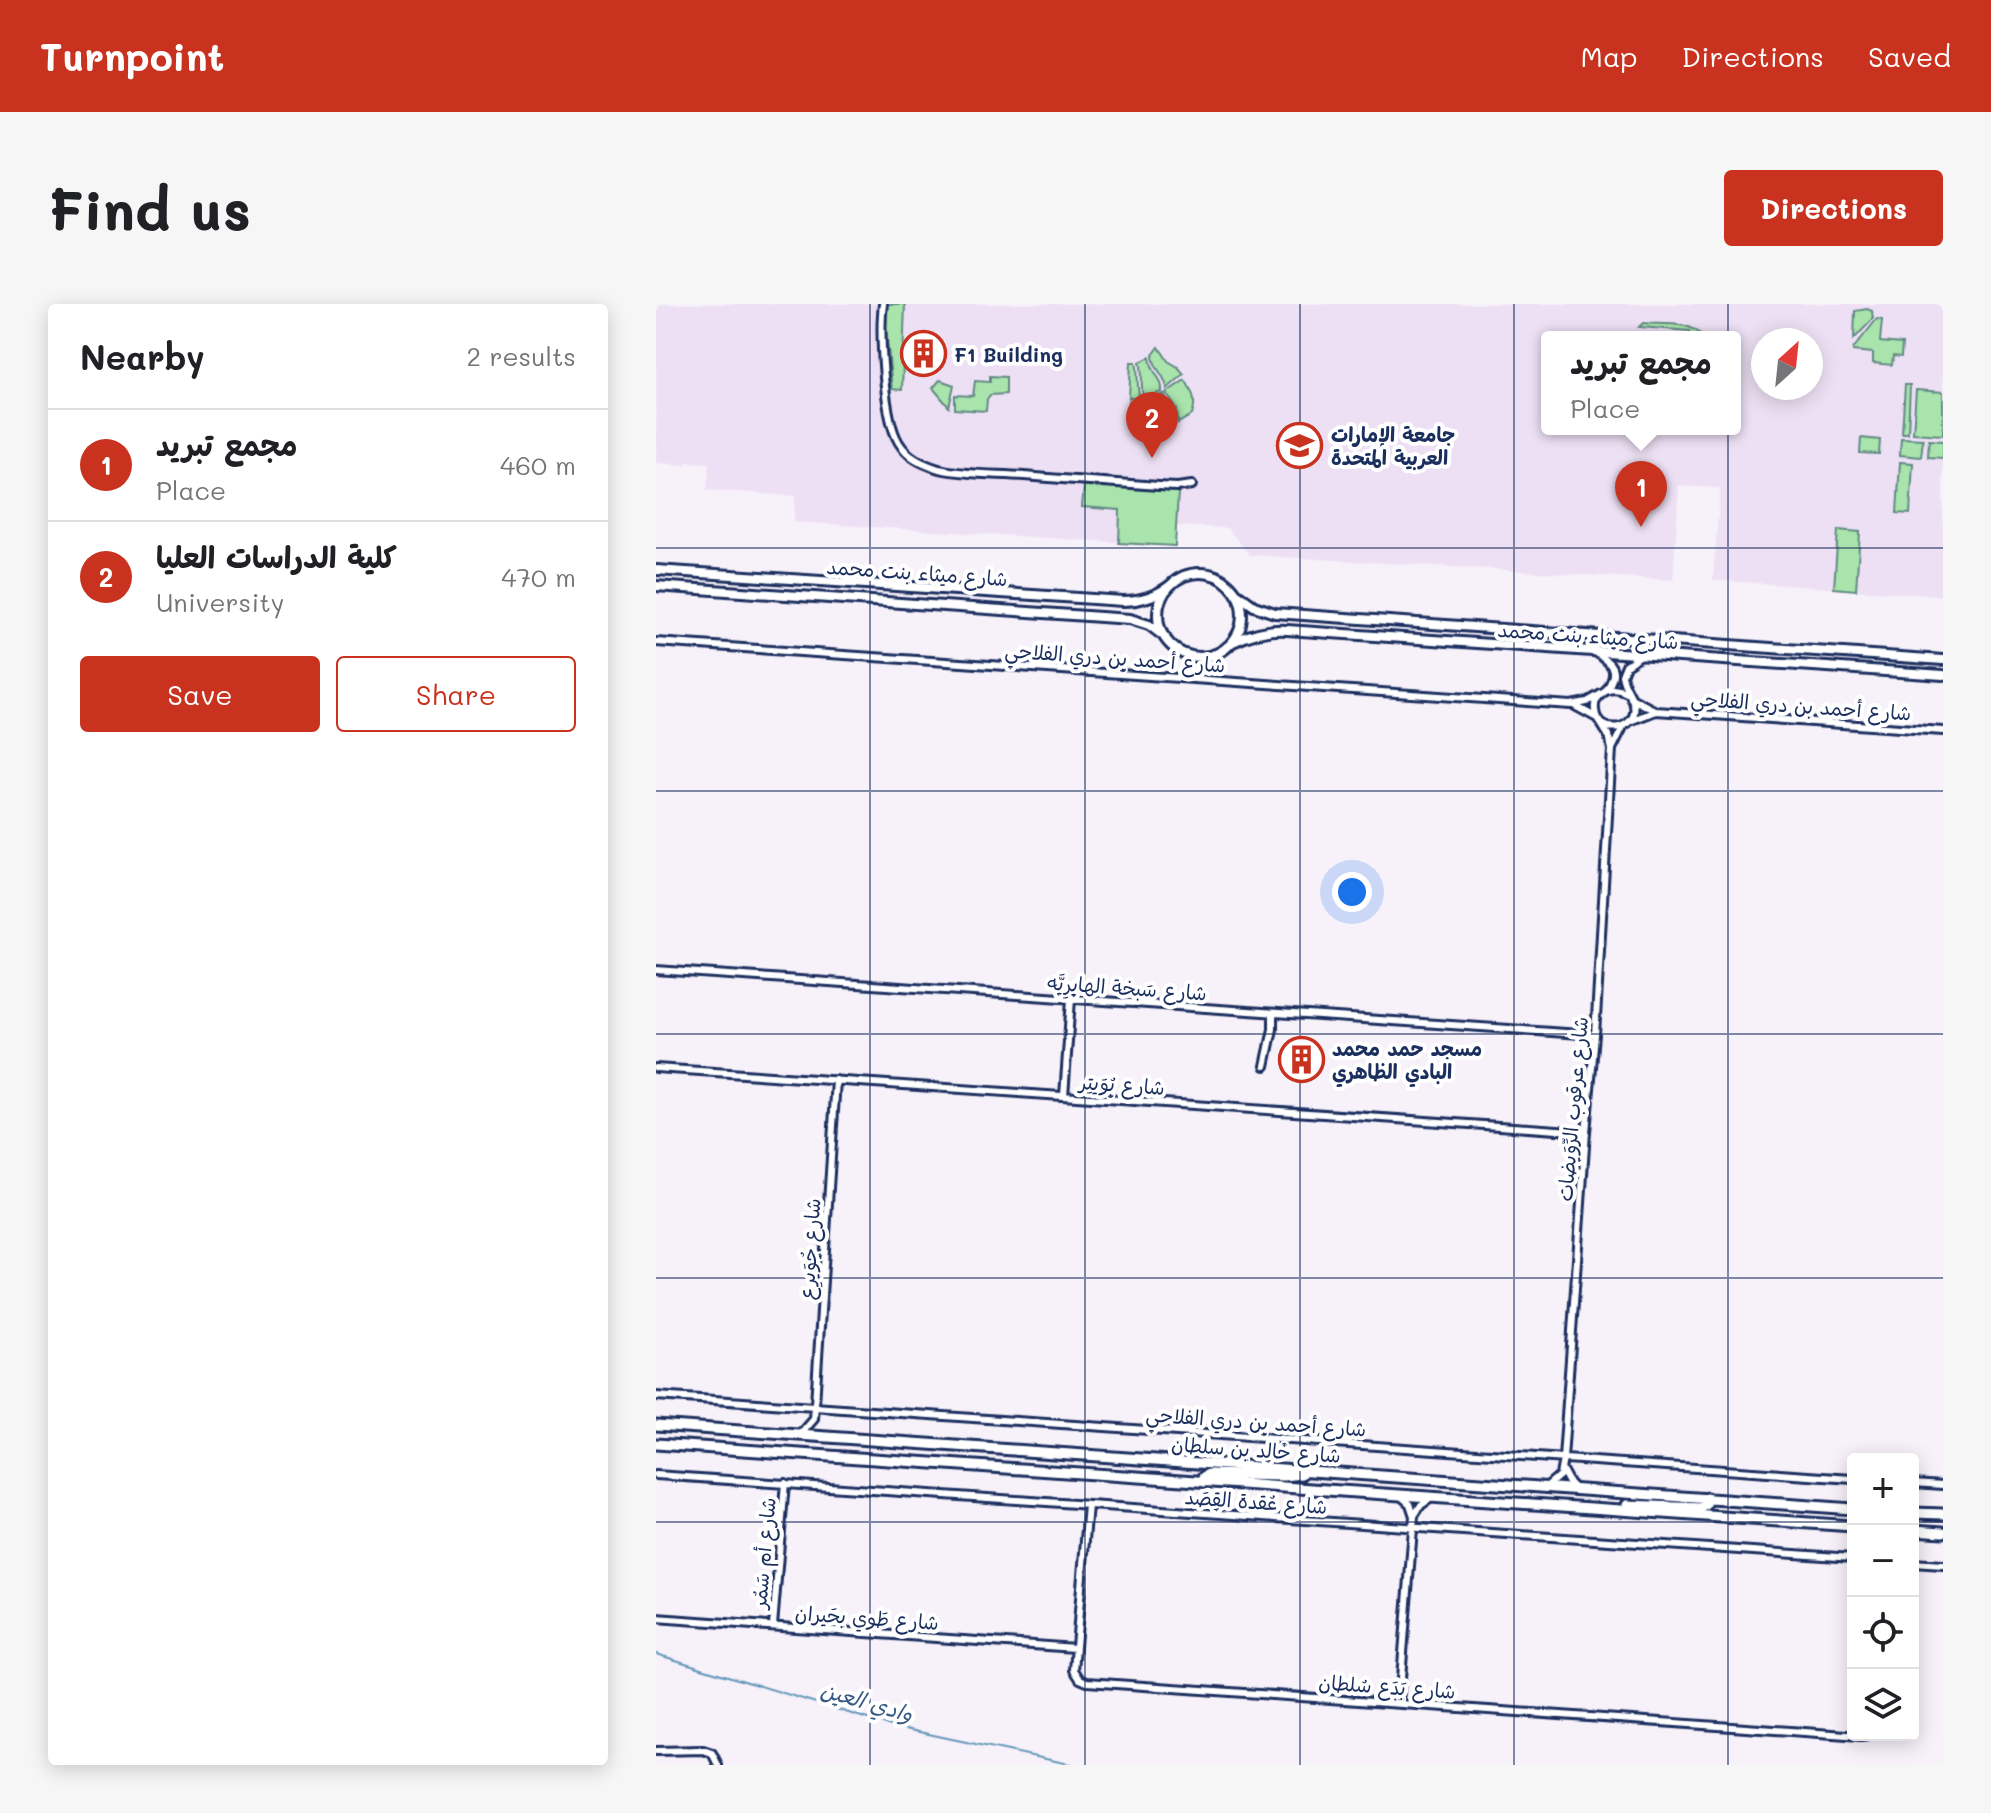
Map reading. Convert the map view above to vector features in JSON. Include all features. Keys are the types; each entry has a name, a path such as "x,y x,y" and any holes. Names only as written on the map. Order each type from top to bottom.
{"main road":[{"name":"شارع ميثاء بنت محمد","path":"656,570 1123,601 1154,596 1172,584"},
{"path":"1189,574 1210,574 1222,579 1236,593 1242,607 1242,622 1233,642 1217,654 1198,657 1179,651 1165,637 1159,624 1159,609 1163,595 1172,584 1189,574"},
{"name":"شارع ميثاء بنت محمد","path":"656,586 1130,619 1149,625 1165,637"},
{"name":"شارع ميثاء بنت محمد","path":"1236,593 1254,606 1275,613 1943,660"},
{"name":"شارع ميثاء بنت محمد","path":"1233,642 1253,633 1275,629 1943,675"},
{"name":"شارع خالِد بن سلطان","path":"656,1425 1847,1509"},
{"name":"شارع خالِد بن سلطان","path":"656,1444 1847,1526"},
{"path":"1204,1482 1204,1477 1209,1474 1291,1476 1309,1471"},
{"path":"1600,1509 1623,1505 1701,1508 1706,1505 1707,1498"},
{"path":"1919,1513 1943,1514"},
{"path":"1919,1530 1943,1532"}],"street":[{"path":"883,304 889,412 897,438 910,456 939,469 960,472 1177,487 1192,485"},
{"name":"شارع أحمد بن دري الفلاحي","path":"656,642 1571,705 1587,702 1603,692"},
{"path":"1594,651 1607,660 1613,669 1613,679 1595,705 1598,720 1611,728 1624,726 1630,721 1634,709 1623,682 1623,670 1642,655"},
{"path":"1603,692 1619,689 1629,695"},
{"name":"شارع أحمد بن دري الفلاحي","path":"1629,695 1656,711"},
{"name":"شارع أحمد بن دري الفلاحي","path":"1571,705 1585,710 1598,720"},
{"name":"شارع أحمد بن دري الفلاحي","path":"1630,721 1656,711 1943,731"},
{"name":"شارع عرقوب الرِّوَيضات","path":"1562,1470 1595,1035 1612,749 1608,735 1598,720"},
{"name":"شارع عرقوب الرِّوَيضات","path":"1612,749 1624,726"},
{"name":"شارع سَبخة الهايرِيَّه","path":"656,970 1595,1035"},
{"path":"1064,1096 1071,999"},
{"path":"1265,1066 1273,1013"},
{"name":"شارع بُوَيتِر","path":"656,1068 1586,1132"},
{"name":"شارع جُوَيرِع","path":"814,1419 836,1080"},
{"name":"شارع أحمد بن دري الفلاحي","path":"656,1396 1847,1479"},
{"path":"799,1435 814,1419 826,1437"},
{"path":"1545,1488 1557,1479 1562,1470"},
{"path":"1562,1470 1576,1490"},
{"name":"شارع عُقدة القِصَد","path":"656,1475 1847,1558"},
{"name":"شارع أم سَمُر","path":"773,1626 785,1483"},
{"path":"1919,1483 1943,1485"},
{"path":"1399,1703 1414,1516 1410,1504 1400,1496"},
{"path":"1414,1516 1421,1505 1433,1498"},
{"name":"شارع بَدَع سُلطان","path":"1088,1505 1074,1670 1080,1679 1090,1683 1847,1735"},
{"path":"1919,1563 1943,1565"},
{"name":"شارع طَوي بحَيران","path":"656,1618 1075,1648"},
{"path":"656,1751 703,1750 712,1753 718,1765"}],"shaded area":[{"name":"جامعة الإمارات العربية المتحدة","path":"656,304 1943,304 1943,596 1713,580 1720,488 1679,486 1673,580 1250,555 1227,528 1177,526 1175,546 794,522 795,496 707,490 709,463 686,462 686,465 656,463"}],"green space":[{"path":"886,304 905,304 902,390 892,389"},
{"path":"1855,311 1872,311 1873,319 1854,339"},
{"path":"1877,319 1882,320 1880,342 1902,344 1901,357 1893,356 1892,365 1873,363 1873,353 1853,351"},
{"path":"1643,323 1667,324 1696,331 1690,331 1639,327"},
{"path":"1159,347 1168,361 1184,374 1167,389 1153,355"},
{"path":"1150,357 1162,392 1143,397 1140,362"},
{"path":"1131,362 1136,362 1140,398 1129,398"},
{"path":"990,376 1006,377 1006,394 990,395 986,411 955,409 955,395 973,396 975,381 990,382"},
{"path":"940,380 954,385 949,407 933,388"},
{"path":"1185,380 1194,405 1192,415 1178,423 1177,409 1166,393"},
{"path":"1905,385 1910,385 1908,433 1902,433"},
{"path":"1916,390 1943,392 1943,435 1913,433"},
{"path":"1164,394 1173,412 1174,424 1146,425 1144,401"},
{"path":"1129,401 1141,401 1142,425 1128,425"},
{"path":"1861,438 1880,440 1879,454 1860,453"},
{"path":"1901,438 1923,439 1921,457 1900,455"},
{"path":"1929,440 1943,441 1943,458 1928,457"},
{"path":"1900,462 1913,463 1910,514 1897,513"},
{"path":"1084,485 1178,492 1175,546 1119,543 1120,510 1082,507"},
{"path":"1838,530 1860,532 1856,590 1834,588"}],"waterway":[{"name":"وادي العين","path":"656,1654 891,1726 1074,1765"}],"place":[{"name":"F1 Building","path":"923,354"},
{"name":"جامعة الإمارات العربية المتحدة","path":"1300,445"},
{"name":"كلية الدراسات العليا","path":"1152,458"},
{"name":"مجمع تبريد","path":"1641,527"},
{"name":"مسجد حمد محمد البادي الظاهري","path":"1301,1060"}]}
